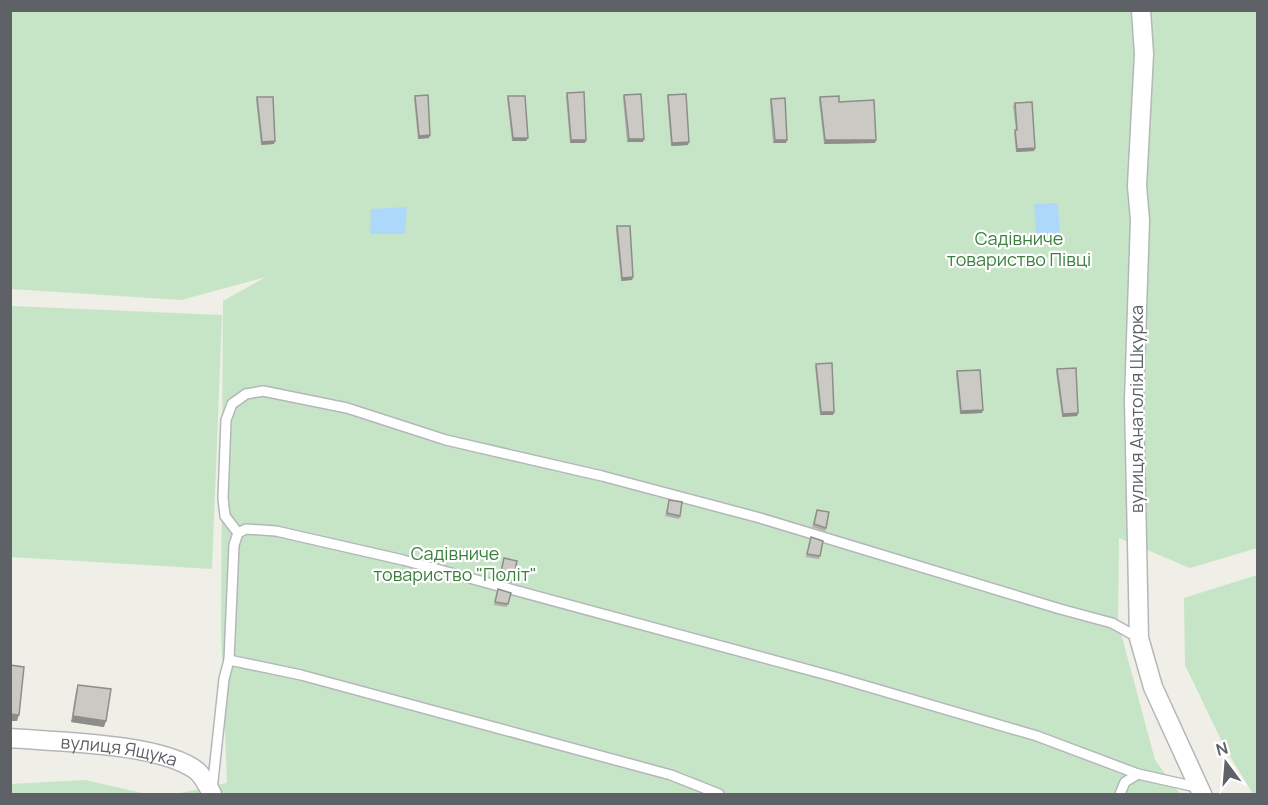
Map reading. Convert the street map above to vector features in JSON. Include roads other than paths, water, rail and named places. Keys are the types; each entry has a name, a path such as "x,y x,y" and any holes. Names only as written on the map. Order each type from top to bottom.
{"street":[{"name":"вулиця Анатолія Шкурка","path":"1141,10 1144,54 1137,186 1140,220 1134,400 1139,638 1153,687 1199,791"},
{"name":"вулиця Ящука","path":"10,738 115,748 171,757 198,772 212,794"}],"lane":[{"path":"238,532 225,516 223,498 226,420 232,404 246,394 263,391 346,408 446,440 602,476 760,518 1060,609 1112,622 1139,638"},
{"path":"238,532 246,529 276,531 403,560 880,690 1037,736 1138,774 1199,791"},
{"path":"212,794 224,679 229,660 234,545 238,532"},
{"path":"229,660 301,675 659,772 719,795"},
{"path":"1120,795 1125,782 1138,774"}],"water":[{"path":"1058,203 1060,236 1036,233 1034,204"},
{"path":"407,207 405,234 370,234 371,209"}],"park label":[{"name":"Садівниче товариство Півці","path":"1019,248"},
{"name":"Садівниче товариство \"Політ\"","path":"455,563"}]}
